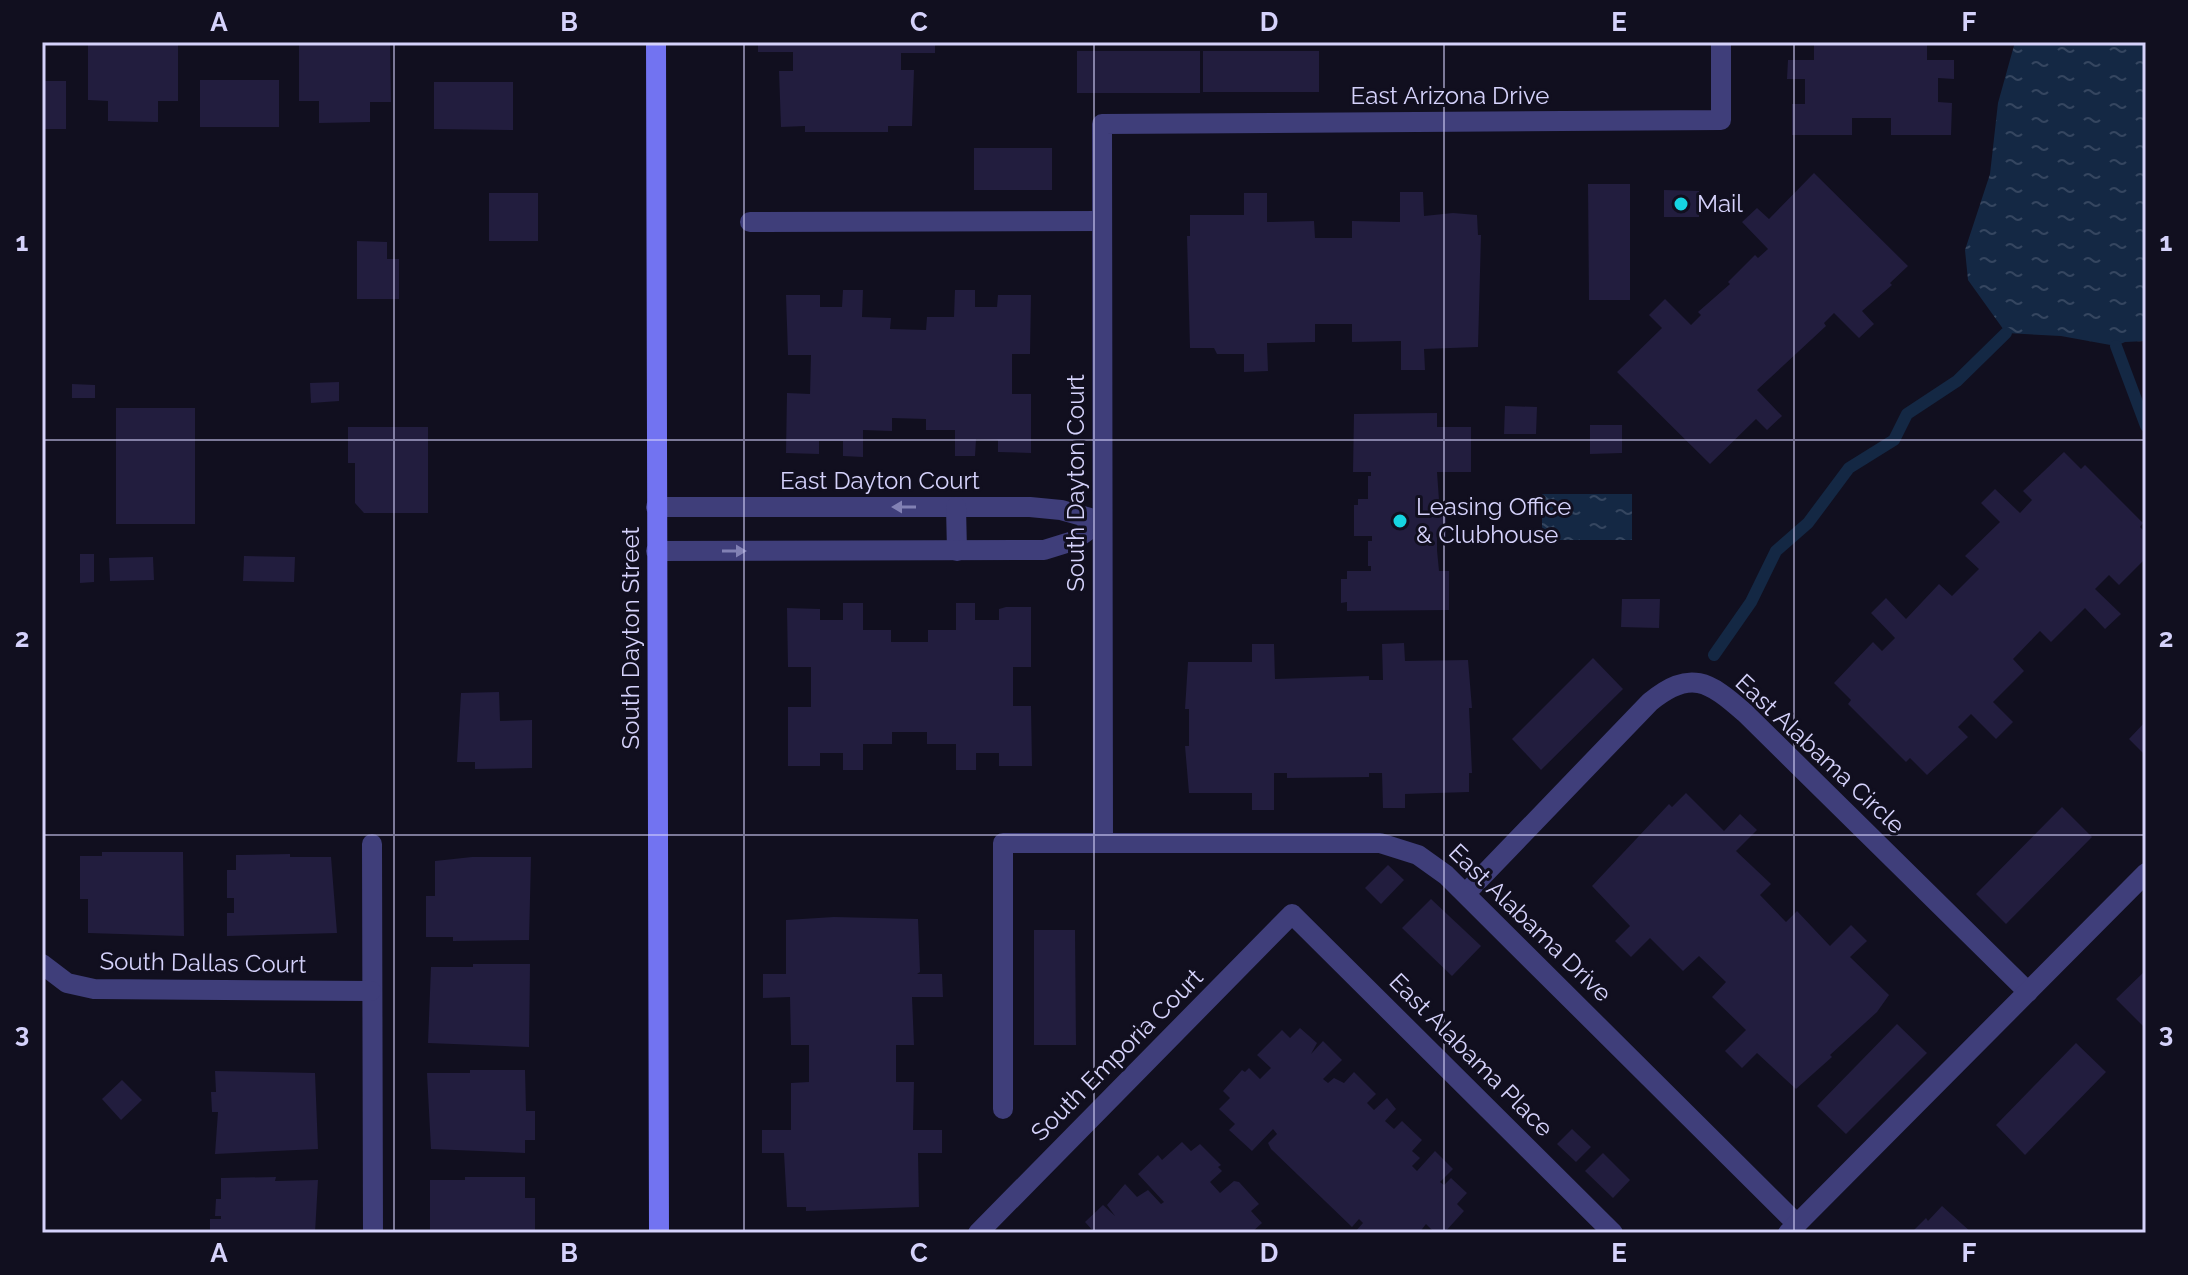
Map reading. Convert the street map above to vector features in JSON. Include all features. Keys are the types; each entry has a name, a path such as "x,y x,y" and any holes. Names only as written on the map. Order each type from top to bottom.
{"street":[{"name":"South Dayton Street","path":"656,42 659,1233"},
{"name":"East Arizona Drive","path":"1102,124 1721,120 1721,42"},
{"name":"South Dayton Court","path":"1102,124 1103,843"},
{"path":"750,222 1101,221"},
{"name":"East Dayton Court","path":"656,507 1043,507 1101,521"},
{"path":"956,507 957,551"},
{"path":"656,551 1052,549 1073,541 1101,521"},
{"name":"East Alabama Circle","path":"1466,893 1650,702 1678,684 1695,681 1718,691 1745,713 2028,992"},
{"name":"East Alabama Drive","path":"1003,1109 1003,843 1380,843 1427,859 1466,893 1793,1228 2146,873"},
{"path":"372,844 373,1233"},
{"name":"South Emporia Court","path":"978,1233 1292,914"},
{"name":"East Alabama Place","path":"1292,914 1613,1233"},
{"name":"South Dallas Court","path":"42,964 67,983 94,989 371,991"}],"water":[{"path":"2015,42 2146,42 2146,341 2125,342 2116,346 2061,336 2006,333 1968,280 1965,250 1990,174 1998,103"},
{"path":"1542,494 1632,494 1632,540 1542,540"}],"building":[{"path":"88,42 178,42 178,101 158,101 158,122 108,121 108,101 88,100"},
{"path":"299,42 390,42 391,102 370,102 370,122 319,123 319,101 299,101"},
{"path":"758,42 935,42 935,53 901,53 901,70 914,70 912,126 888,126 888,132 805,132 805,126 781,127 779,71 793,71 793,52 758,52"},
{"path":"1586,42 1647,42 1647,45 1586,45"},
{"path":"1814,42 1927,42 1927,60 1954,60 1954,79 1938,78 1938,102 1952,103 1951,135 1891,135 1891,118 1852,118 1852,135 1792,135 1792,104 1805,104 1805,79 1787,79 1788,60 1814,60"},
{"path":"1077,51 1200,51 1200,93 1077,93"},
{"path":"1203,51 1319,51 1319,92 1203,92"},
{"path":"200,80 279,80 279,127 200,127"},
{"path":"42,81 66,81 66,129 42,129"},
{"path":"434,82 513,82 513,130 434,129"},
{"path":"974,148 1052,148 1052,190 974,190"},
{"path":"1814,173 1908,266 1862,311 1874,324 1859,338 1834,313 1824,323 1826,326 1757,390 1782,416 1767,430 1756,419 1710,464 1617,372 1662,328 1649,315 1665,299 1691,325 1701,315 1698,312 1730,284 1728,282 1755,255 1758,258 1768,249 1742,222 1757,208 1769,219"},
{"path":"1588,184 1630,184 1630,300 1589,300"},
{"name":"Mail","path":"1664,190 1699,191 1699,217 1664,217"},
{"path":"1400,192 1423,192 1424,216 1453,213 1477,215 1478,235 1481,235 1478,347 1424,349 1425,370 1401,370 1401,341 1352,342 1352,324 1315,324 1315,342 1267,343 1268,371 1244,372 1244,354 1217,354 1214,348 1190,348 1187,236 1190,236 1190,215 1244,215 1244,193 1267,193 1267,222 1314,221 1315,238 1352,238 1352,221 1400,222"},
{"path":"489,193 538,193 538,241 489,241"},
{"path":"357,241 387,242 387,259 399,259 399,299 357,299"},
{"path":"843,290 863,290 862,317 891,318 890,329 926,330 927,317 954,317 955,290 975,290 975,307 997,307 998,295 1031,295 1030,354 1012,354 1012,394 1031,394 1031,453 998,452 998,440 976,439 975,456 955,456 955,430 926,430 926,419 892,418 892,431 863,430 863,457 843,456 843,441 819,441 819,454 786,453 787,393 810,394 811,355 788,355 786,295 820,295 820,307 842,307"},
{"path":"339,382 339,401 311,403 310,383"},
{"path":"72,384 95,385 95,398 72,398"},
{"path":"1505,406 1537,407 1536,434 1504,434"},
{"path":"116,408 195,408 195,524 116,524"},
{"name":"Leasing Office & Clubhouse","path":"1437,413 1437,427 1471,427 1471,472 1437,472 1439,500 1434,500 1434,505 1446,505 1446,537 1437,537 1437,550 1439,571 1449,571 1449,610 1347,611 1347,602 1341,603 1341,579 1347,579 1347,571 1371,571 1371,566 1368,566 1368,541 1372,541 1372,536 1354,536 1354,505 1358,505 1358,499 1368,499 1368,476 1371,472 1353,472 1354,414"},
{"path":"1590,425 1622,425 1622,453 1590,454"},
{"path":"348,427 428,427 428,513 364,513 355,503 355,463 348,463"},
{"path":"2064,452 2081,469 2085,465 2143,523 2140,527 2146,533 2143,561 2119,585 2109,575 2095,589 2121,614 2105,629 2085,608 2051,642 2040,631 2013,659 2024,671 1993,702 2013,722 1996,739 1971,714 1958,727 1968,737 1927,775 1910,758 1906,762 1848,704 1851,700 1834,683 1873,642 1882,651 1895,638 1871,613 1886,598 1906,619 1939,584 1952,596 1979,569 1965,556 2000,522 1981,503 1995,489 2020,513 2032,500 2023,491"},
{"path":"80,554 94,554 94,582 80,583"},
{"path":"244,556 295,557 294,582 243,581"},
{"path":"153,557 154,580 110,581 109,558"},
{"path":"1622,599 1660,599 1659,628 1621,627"},
{"path":"843,603 863,603 863,630 891,630 891,642 928,642 928,630 956,630 956,603 975,603 975,620 999,620 999,609 1006,607 1031,607 1031,667 1013,667 1013,706 1031,706 1032,766 999,766 999,753 976,753 976,770 956,770 956,744 927,744 927,732 892,732 892,744 863,744 863,770 843,770 843,753 820,753 820,766 788,766 788,707 811,707 811,667 788,667 787,608 820,609 820,620 843,620"},
{"path":"1404,643 1405,661 1468,660 1472,708 1469,708 1472,773 1469,773 1469,792 1405,794 1405,808 1383,808 1382,773 1369,773 1369,777 1287,778 1287,773 1274,773 1274,810 1252,810 1252,793 1189,793 1185,746 1189,746 1189,709 1185,709 1188,662 1252,662 1252,644 1274,644 1275,679 1369,676 1369,680 1383,680 1382,644"},
{"path":"1593,658 1623,689 1541,770 1512,739"},
{"path":"499,692 500,721 532,720 532,768 475,769 475,762 457,762 461,693"},
{"path":"2146,721 2146,756 2129,739"},
{"path":"1686,793 1724,831 1740,814 1757,830 1736,851 1771,884 1760,895 1786,922 1797,911 1830,946 1851,925 1867,941 1850,957 1889,995 1877,1012 1796,1089 1757,1053 1742,1068 1725,1051 1746,1030 1712,997 1726,982 1699,956 1683,971 1650,938 1631,957 1615,941 1630,926 1592,886 1669,804 1672,807"},
{"path":"2062,807 2092,837 2006,924 1976,894"},
{"path":"102,852 183,852 184,936 88,933 88,899 80,899 80,856 102,856"},
{"path":"290,854 290,857 331,857 337,933 227,936 227,913 234,913 234,898 227,898 227,870 236,870 236,855"},
{"path":"472,857 531,857 529,940 453,941 453,937 426,937 426,896 435,896 435,861"},
{"path":"1388,865 1404,880 1381,904 1365,888"},
{"path":"1431,899 1481,946 1452,976 1402,928"},
{"path":"834,917 918,919 920,972 917,974 942,974 943,997 912,997 914,1045 896,1045 896,1082 914,1082 913,1130 942,1130 942,1153 918,1153 919,1207 806,1211 806,1207 787,1207 784,1153 762,1153 762,1130 791,1130 791,1083 809,1082 809,1045 791,1045 790,997 763,998 763,974 786,974 786,920"},
{"path":"1034,930 1075,930 1076,1045 1034,1045"},
{"path":"473,964 530,964 529,1047 428,1043 431,967 473,967"},
{"path":"2146,970 2146,1029 2116,999"},
{"path":"1897,1024 1927,1053 1846,1134 1817,1106"},
{"path":"1300,1028 1317,1043 1311,1054 1323,1041 1342,1060 1323,1079 1328,1083 1334,1078 1344,1083 1354,1072 1376,1094 1367,1103 1374,1110 1387,1098 1396,1109 1385,1121 1394,1129 1402,1121 1422,1140 1412,1151 1420,1158 1412,1166 1417,1171 1435,1151 1453,1169 1440,1182 1444,1185 1451,1178 1467,1193 1457,1204 1464,1211 1444,1233 1435,1233 1426,1224 1419,1233 1354,1233 1363,1223 1359,1219 1352,1227 1271,1149 1268,1143 1277,1134 1273,1129 1252,1151 1229,1130 1235,1124 1219,1109 1230,1098 1223,1091 1242,1070 1245,1072 1249,1068 1260,1079 1271,1068 1257,1055 1282,1030 1290,1038"},
{"path":"2076,1043 2106,1072 2025,1155 1996,1125"},
{"path":"470,1070 525,1070 526,1111 535,1111 535,1140 525,1140 525,1153 431,1149 427,1073 470,1073"},
{"path":"215,1071 315,1073 318,1149 215,1154 218,1112 212,1112 211,1092 216,1092"},
{"path":"122,1080 142,1100 121,1120 102,1099"},
{"path":"1572,1129 1591,1147 1576,1162 1557,1144"},
{"path":"1182,1142 1191,1151 1200,1144 1221,1165 1218,1167 1222,1171 1210,1182 1220,1193 1234,1181 1239,1182 1259,1204 1251,1211 1262,1223 1251,1233 1095,1233 1085,1222 1103,1205 1115,1216 1107,1205 1125,1184 1137,1197 1148,1190 1161,1204 1164,1202 1138,1174 1158,1155 1162,1160"},
{"path":"1603,1153 1630,1180 1613,1198 1585,1171"},
{"path":"276,1177 275,1181 318,1180 315,1233 210,1233 210,1219 221,1219 221,1216 215,1216 216,1199 221,1199 221,1178"},
{"path":"465,1177 525,1177 525,1198 535,1198 535,1233 430,1233 430,1180 465,1180"},
{"path":"1942,1206 1972,1233 1911,1233 1926,1218 1928,1221"}],"waterway":[{"path":"1714,655 1751,602 1776,551 1808,523 1849,468 1894,440 1907,414 1957,381 2006,333"},
{"path":"2116,346 2146,426"}],"place":[{"name":"Mail","path":"1681,204"},
{"name":"Leasing Office & Clubhouse","path":"1400,521"}]}
